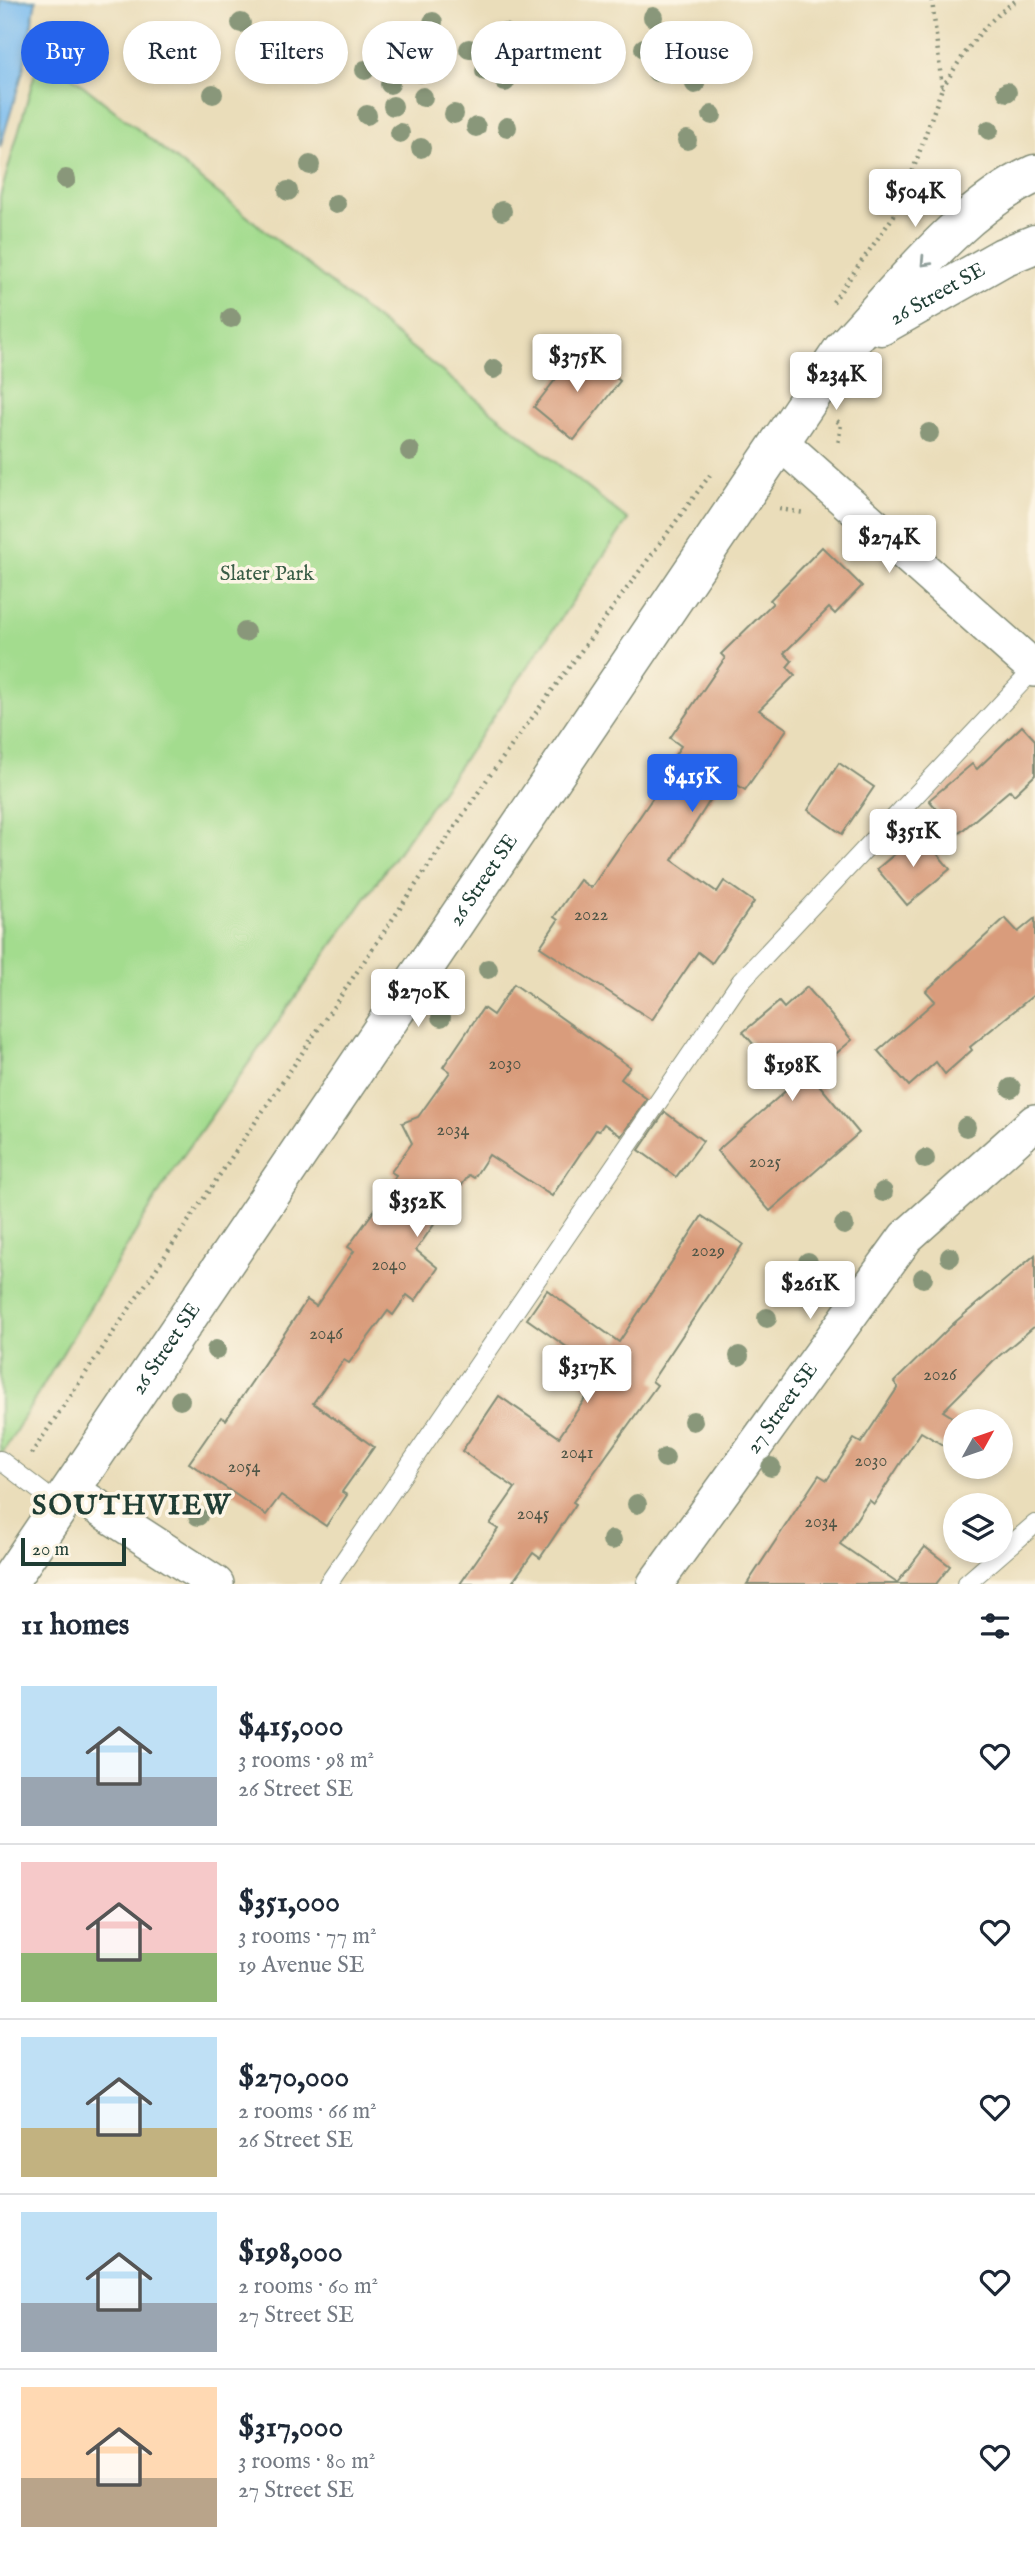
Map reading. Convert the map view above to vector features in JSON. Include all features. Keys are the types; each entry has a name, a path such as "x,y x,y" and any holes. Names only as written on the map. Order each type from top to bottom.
{"street":[{"name":"26 Street SE","path":"6,1584 779,441 844,349 945,241 1008,186 1035,174"},
{"name":"26 Street SE","path":"844,349 1003,257 1035,244"},
{"path":"779,441 1035,668"},
{"name":"27 Street SE","path":"655,1584 906,1237 1035,1122"},
{"path":"66,1498 216,1584"}],"lane":[{"path":"328,1584 741,981 1035,668"},
{"path":"0,1460 18,1474 66,1498"},
{"path":"966,1584 1035,1524"}],"path":[{"path":"932,0 942,88"},
{"path":"828,309 900,208 942,88 977,34 1000,11 1017,0"},
{"path":"18,1474 488,778 710,473"}],"green space":[{"name":"Slater Park","path":"32,84 81,84 628,520 481,735 173,1170 0,1457 0,197"}],"water":[{"path":"0,0 36,0 32,21 21,21 21,78 0,148"}],"building":[{"path":"580,348 620,381 574,440 534,407"},
{"path":"822,547 862,586 835,614 829,608 784,653 792,661 787,667 795,675 759,710 787,729 745,790 725,777 672,860 717,892 724,881 754,902 712,963 698,952 652,1020 540,947 558,920 554,917 580,880 591,888 660,787 655,784 681,746 670,738 725,658 721,654 773,603 770,600"},
{"path":"1022,726 1035,740 1035,775 1014,795 1010,790 958,834 929,800 972,764 977,769"},
{"path":"839,763 874,787 842,834 808,810"},
{"path":"920,833 950,869 907,905 877,869"},
{"path":"1005,918 1018,932 1035,918 1035,994 970,1047 972,1050 945,1074 936,1062 909,1086 878,1051 935,1001 926,991"},
{"path":"514,984 630,1067 621,1079 647,1099 621,1136 604,1124 599,1131 596,1130 552,1196 489,1155 474,1178 469,1175 416,1250 438,1268 415,1301 407,1295 393,1315 388,1311 349,1363 344,1360 313,1403 374,1447 342,1492 347,1495 326,1526 281,1495 266,1515 189,1463 221,1417 226,1420 307,1300 316,1306 354,1251 348,1247 388,1191 396,1175 391,1172 412,1143 402,1123 418,1117 450,1072 443,1067 483,1008 493,1015"},
{"path":"807,987 852,1040 811,1075 859,1133 770,1211 717,1151 790,1087 743,1032 779,1002 784,1008"},
{"path":"665,1112 703,1141 676,1177 639,1150"},
{"path":"702,1216 743,1244 652,1381 657,1385 573,1502 576,1504 540,1558 533,1553 511,1584 460,1584 498,1529 490,1524 515,1488 462,1451 499,1396 559,1437 591,1390 579,1382 591,1364 527,1319 547,1290 619,1342"},
{"path":"1035,1255 1035,1326 993,1361 943,1409 943,1445 921,1432 874,1504 869,1500 840,1544 897,1583 925,1547 950,1566 936,1584 747,1584 819,1475 827,1480 854,1439 861,1443 898,1387 894,1382 954,1323"}],"district":[{"name":"SOUTHVIEW","path":"132,1506"}]}
